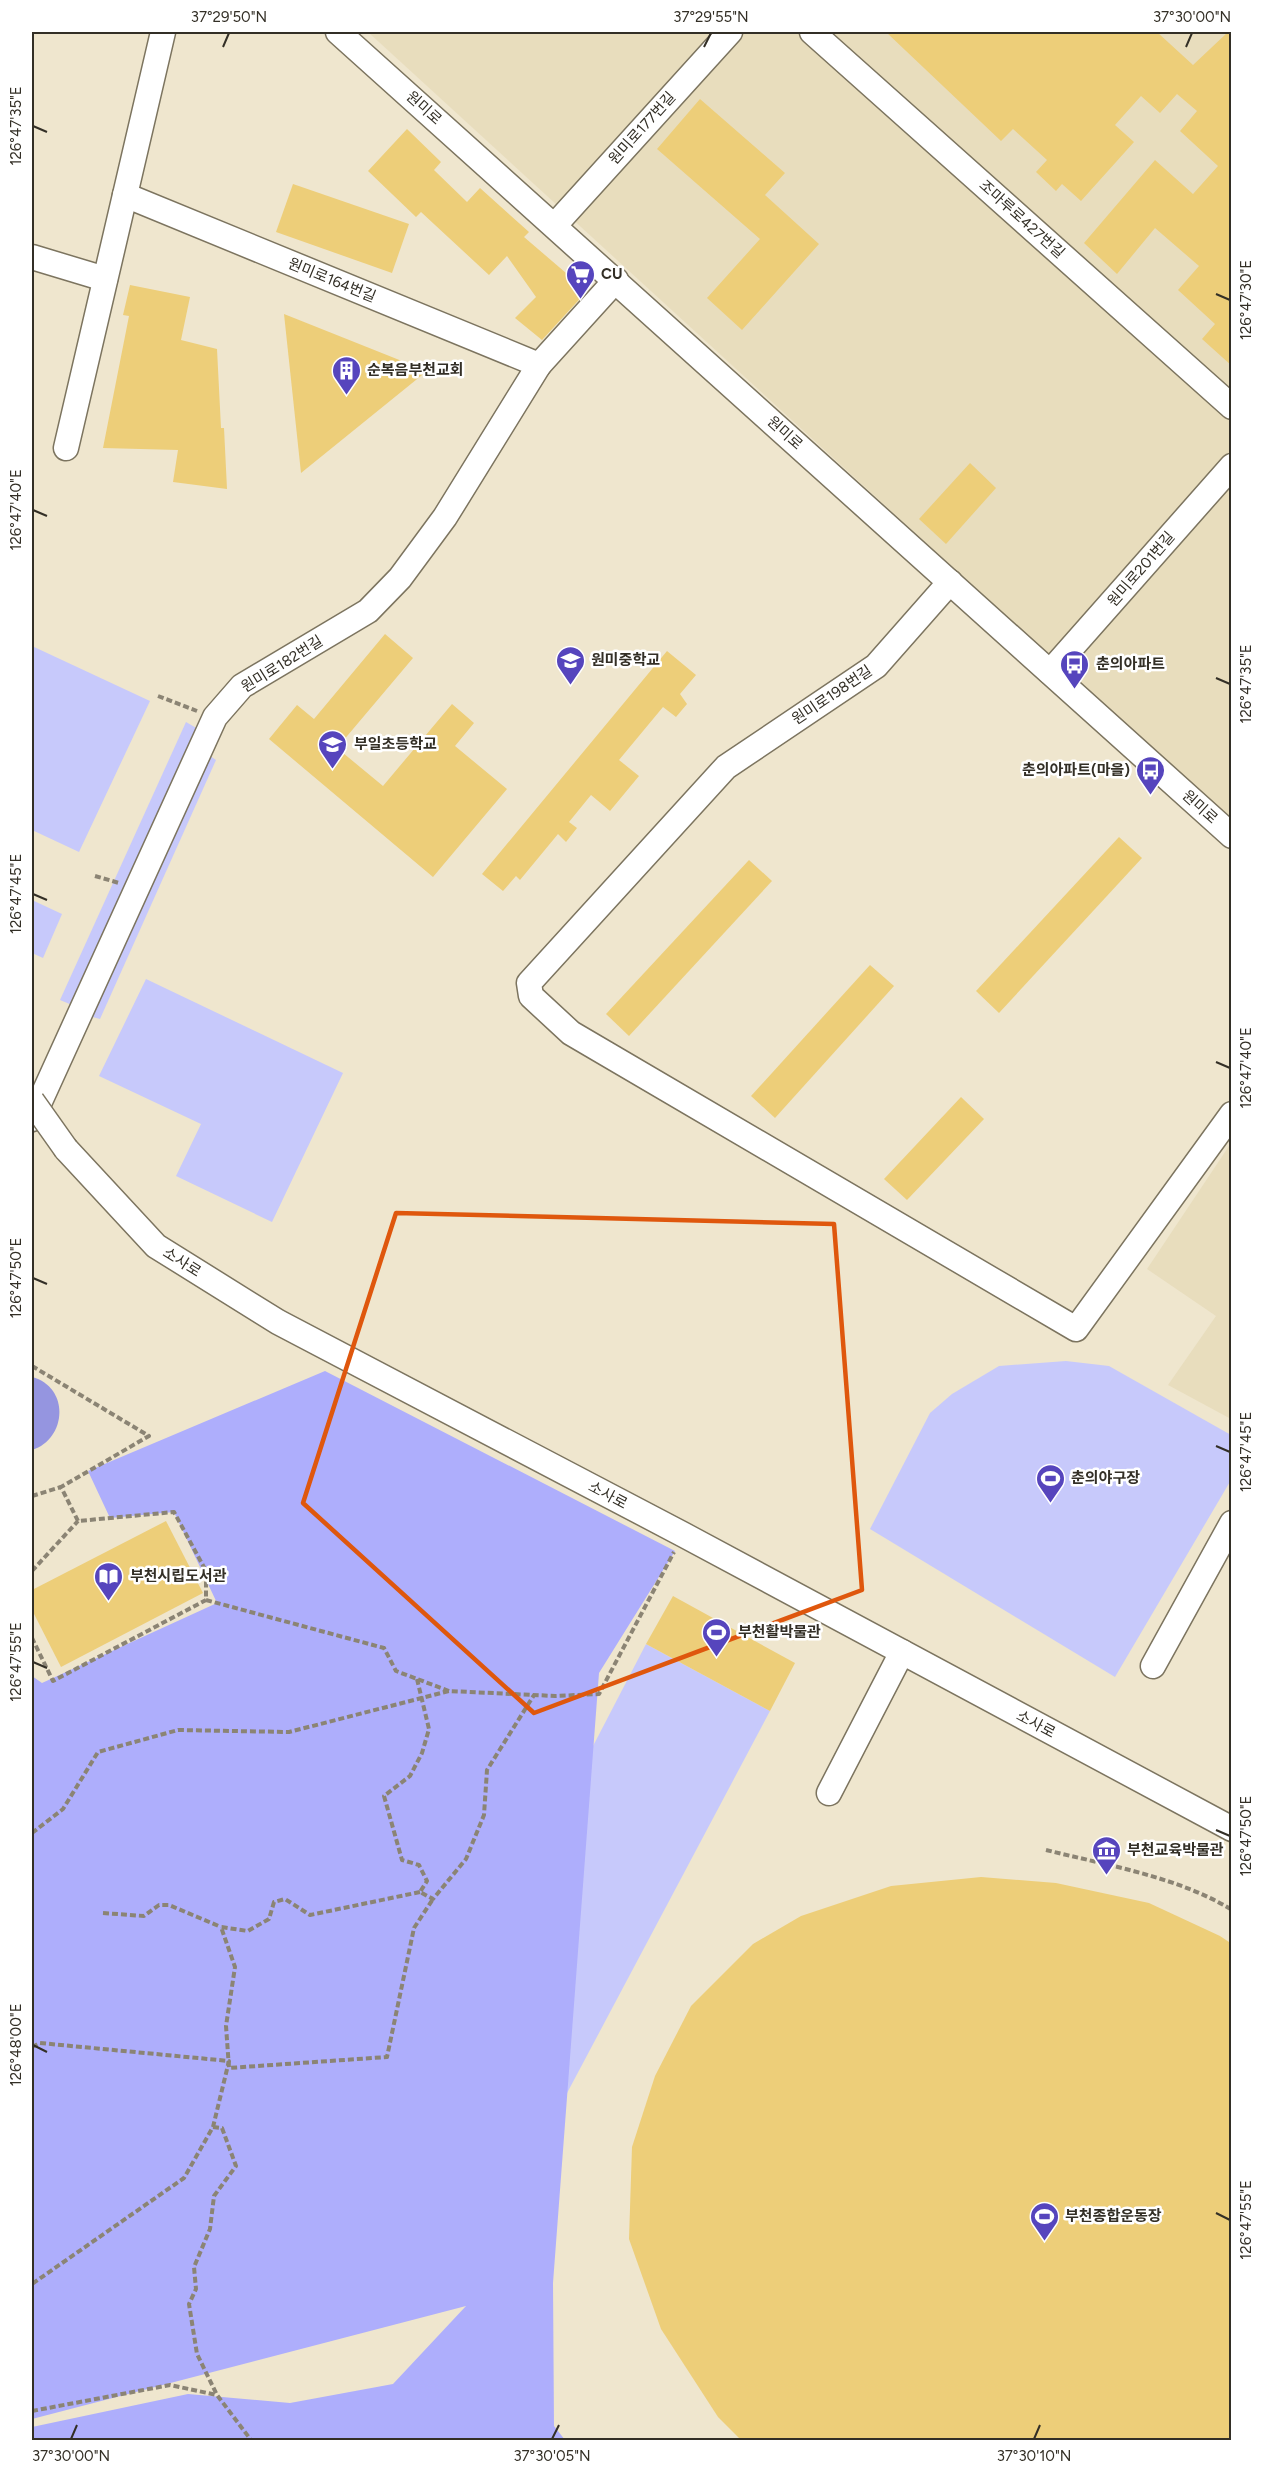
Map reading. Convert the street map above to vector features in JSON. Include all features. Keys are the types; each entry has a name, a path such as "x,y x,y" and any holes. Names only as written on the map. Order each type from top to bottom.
{"street":[{"path":"66,448 163,32"},
{"name":"원미로","path":"339,32 1232,836"},
{"name":"원미로177번길","path":"555,225 730,32"},
{"name":"조마루로427번길","path":"812,32 1232,407"},
{"name":"원미로164번길","path":"125,195 539,365"},
{"path":"32,257 105,279"},
{"name":"원미로182번길","path":"33,1110 215,717 242,686 368,611 400,578 445,517 539,365 615,280"},
{"name":"원미로201번길","path":"1050,672 1232,466"},
{"name":"원미로198번길","path":"950,582 876,666 726,767 529,983 531,996 571,1032 1076,1329 1232,1114"},
{"name":"소사로","path":"33,1110 156,1246 278,1322 684,1535 1232,1829"},
{"path":"1153,1666 1232,1522"},
{"path":"829,1794 902,1652"}],"path":[{"path":"158,696 215,717"},
{"path":"32,1366 149,1436 60,1488 32,1496"},
{"path":"60,1488 78,1521"},
{"path":"32,1571 78,1521 174,1512 206,1571 206,1600"},
{"path":"32,1833 63,1809 98,1752 178,1730 288,1732 449,1691 534,1695 599,1694 684,1535"},
{"path":"32,1638 53,1681 206,1600 384,1648 396,1671 449,1691"},
{"path":"417,1679 429,1729 425,1745 410,1776 384,1796 402,1860 419,1864 427,1881 420,1892"},
{"path":"221,1927 235,1967 226,2026 229,2068 387,2057 414,1928 433,1899 465,1859 484,1815 488,1770 534,1695"},
{"path":"1046,1850 1149,1876 1214,1899 1232,1910"},
{"path":"103,1913 144,1916 159,1905 169,1905 221,1927 248,1931 269,1919 274,1902 285,1899 310,1915 420,1892 433,1899"},
{"path":"32,2047 40,2043 229,2061"},
{"path":"32,2283 184,2178 213,2127 229,2061"},
{"path":"213,2127 222,2128 236,2166 214,2196 210,2229 194,2267 196,2289 189,2304 197,2354 217,2395 251,2440"},
{"path":"32,2411 170,2385 217,2395"}],"highlighted area":[{"path":"396,1213 834,1224 862,1590 534,1713 303,1503"}],"shaded area":[{"path":"368,32 1231,32 1231,822 1079,683"},
{"path":"32,646 150,701 79,852 32,830"},
{"path":"186,722 198,729 72,1005 60,1000"},
{"path":"207,754 216,760 100,1019 89,1016"},
{"path":"32,900 62,914 43,958 32,953"},
{"path":"146,979 343,1073 272,1222 176,1176 201,1124 99,1076"},
{"path":"1231,1143 1231,1419 1168,1385 1216,1316 1147,1269"},
{"name":"춘의야구장","path":"1066,1361 1109,1366 1231,1435 1231,1480 1115,1677 870,1529 930,1413 952,1394 999,1366"},
{"path":"325,1371 675,1551 599,1673 553,2283 554,2426 565,2440 32,2440 32,2427 188,2394 290,2403 393,2384 466,2306 32,2419 32,1676 42,1683 217,1603 174,1512 110,1518 88,1471"},
{"path":"32,1377 53,1391 58,1402 59,1413 52,1435 44,1444 32,1450"},
{"path":"646,1644 770,1711 566,2095 444,2033"}],"building":[{"path":"886,32 1157,32 1193,65 1228,32 1232,32 1232,366 1202,339 1215,324 1178,290 1199,266 1155,228 1117,274 1084,243 1155,160 1193,194 1218,166 1180,131 1197,111 1177,94 1160,113 1141,96 1115,125 1134,142 1081,201 1062,184 1056,191 1036,172 1047,160 1013,129 1001,141"},
{"path":"700,99 785,173 765,195 819,244 742,330 707,298 760,239 657,149"},
{"path":"407,129 441,162 434,170 467,202 480,188 529,232 524,237 587,291 542,340 515,318 536,297 507,256 489,275 421,212 416,217 368,171"},
{"path":"293,184 409,224 392,273 276,232"},
{"path":"130,285 190,297 181,340 217,349 227,489 173,482 178,450 103,448 129,316 123,315"},
{"name":"순복음부천교회","path":"284,314 427,371 301,473"},
{"path":"970,463 996,488 946,544 919,519"},
{"name":"부일초등학교","path":"385,634 413,658 337,748 383,786 452,704 474,723 455,746 507,789 433,877 269,739 297,705 314,719"},
{"name":"원미중학교","path":"667,651 696,675 680,694 687,704 676,717 663,707 619,760 639,776 610,811 591,795 569,822 577,828 566,842 558,834 520,880 516,876 503,891 482,874"},
{"path":"1119,837 1142,858 999,1013 976,991"},
{"path":"749,860 772,881 629,1036 606,1014"},
{"path":"870,965 894,986 775,1118 751,1096"},
{"path":"961,1097 984,1119 907,1200 884,1179"},
{"name":"부천시립도서관","path":"166,1521 203,1593 61,1667 32,1610 32,1590"},
{"path":"673,1596 795,1663 770,1711 646,1644"},
{"name":"부천종합운동장","path":"981,1877 1056,1883 1149,1903 1220,1936 1232,1944 1232,2440 741,2440 718,2417 661,2329 629,2239 632,2147 655,2076 691,2006 753,1944 801,1916 891,1886"}],"place":[{"name":"CU","path":"580,300"},
{"name":"순복음부천교회","path":"346,396"},
{"name":"원미중학교","path":"570,686"},
{"name":"춘의아파트","path":"1075,690"},
{"name":"부일초등학교","path":"333,770"},
{"name":"춘의아파트(마을)","path":"1151,796"},
{"name":"춘의야구장","path":"1050,1504"},
{"name":"부천시립도서관","path":"109,1602"},
{"name":"부천활박물관","path":"717,1658"},
{"name":"부천교육박물관","path":"1106,1876"},
{"name":"부천종합운동장","path":"1044,2242"}]}
